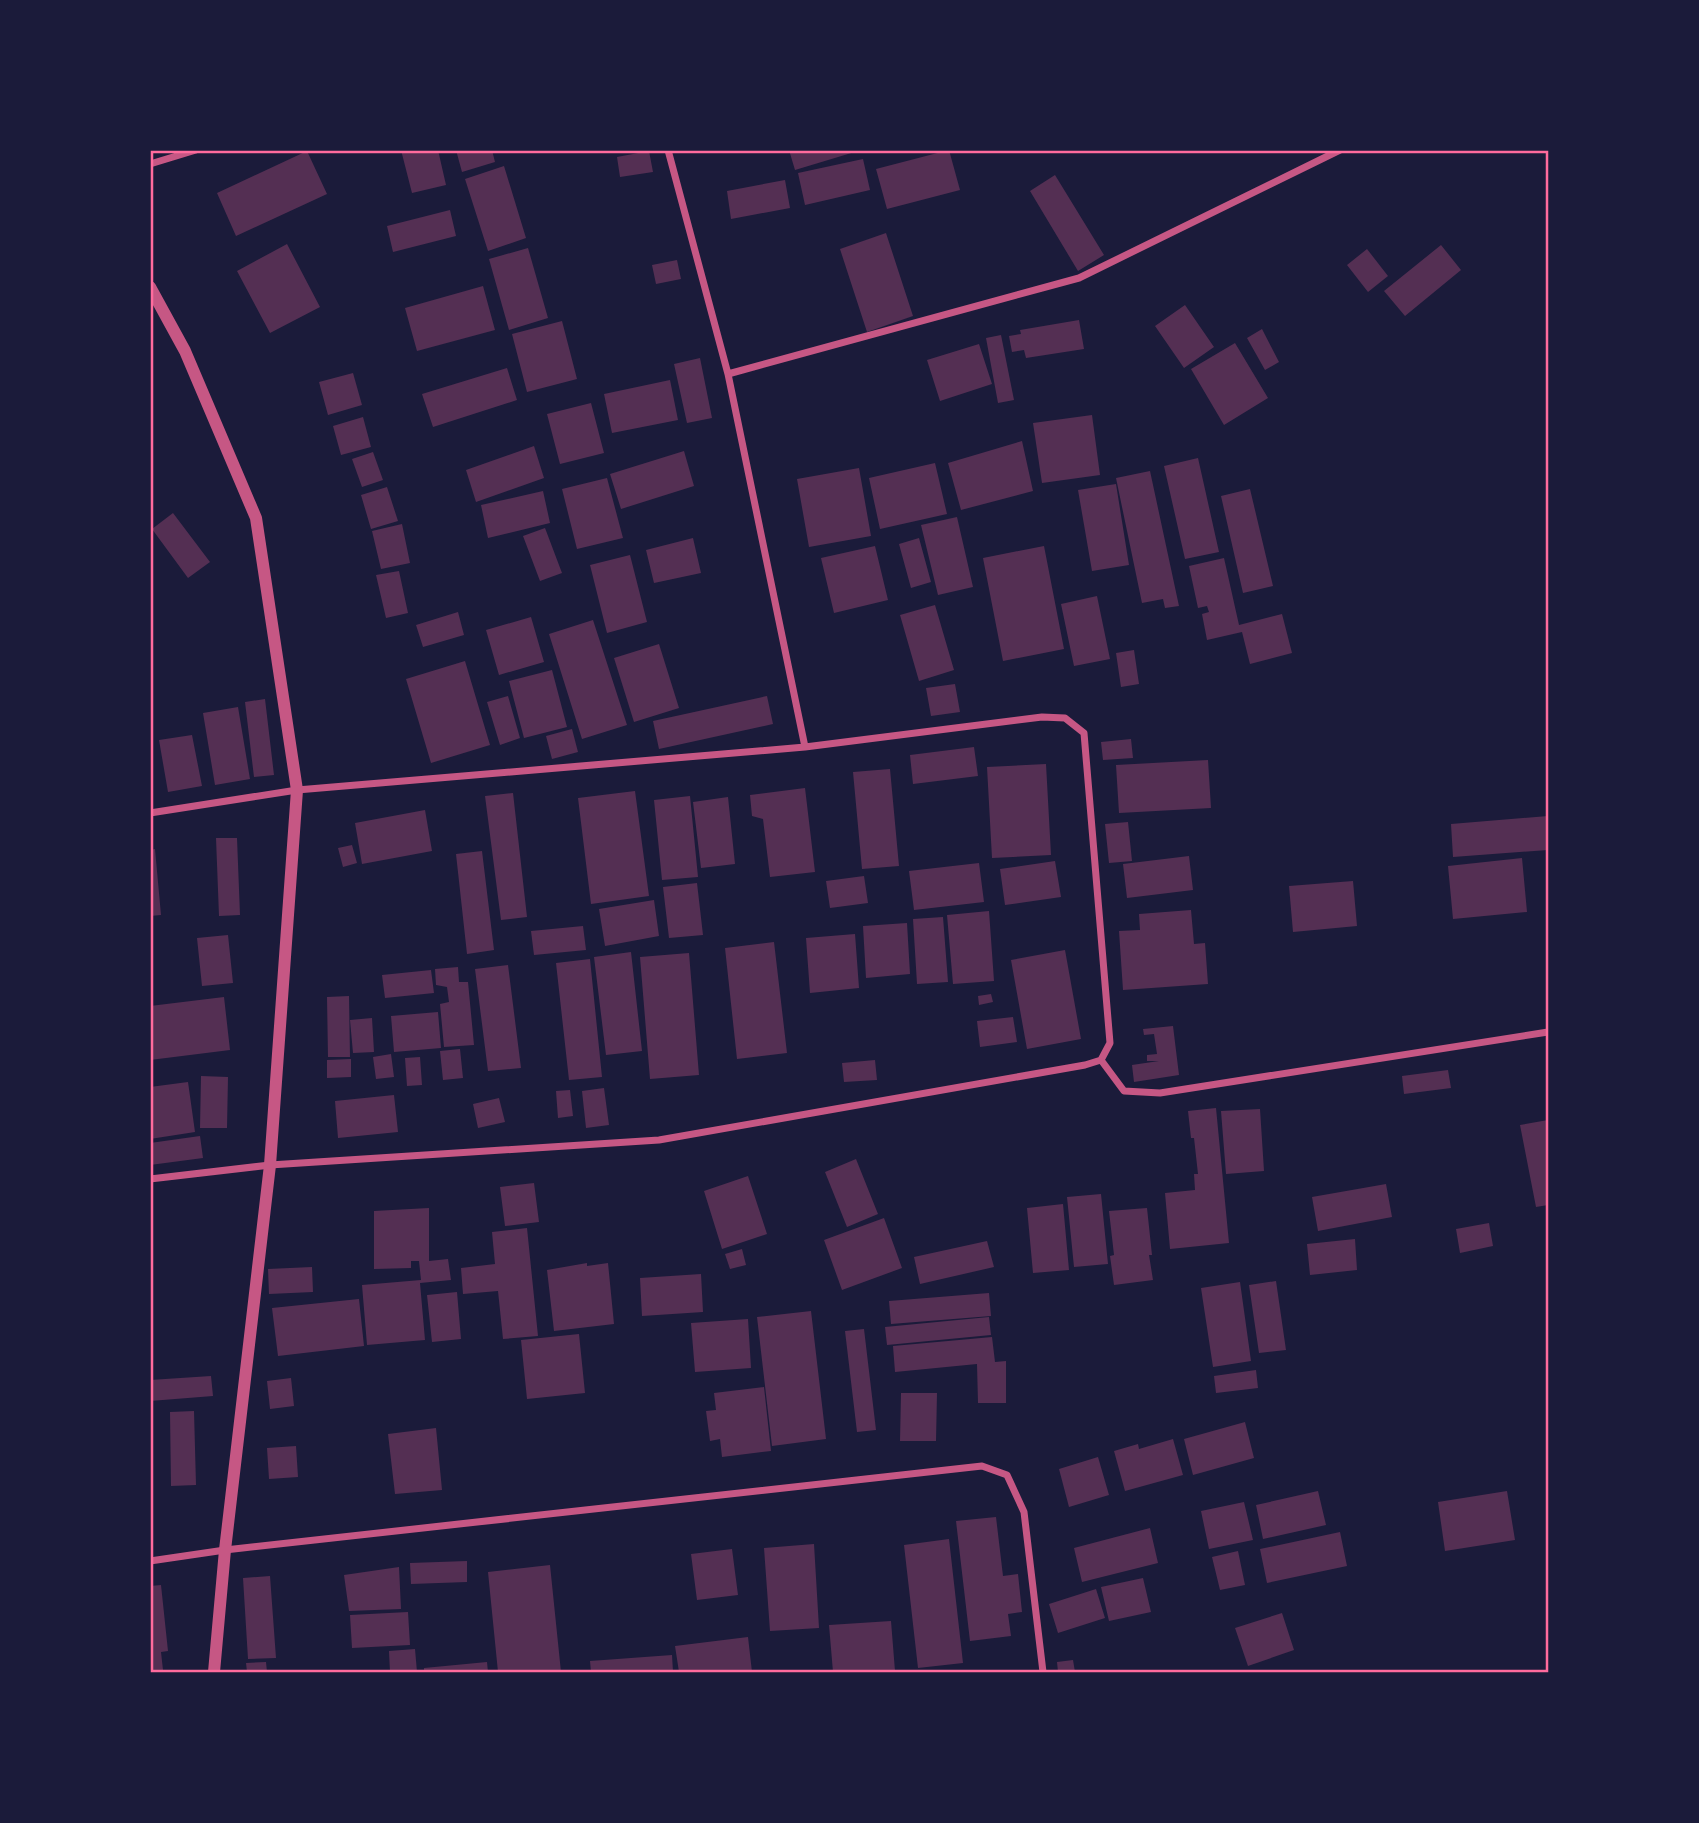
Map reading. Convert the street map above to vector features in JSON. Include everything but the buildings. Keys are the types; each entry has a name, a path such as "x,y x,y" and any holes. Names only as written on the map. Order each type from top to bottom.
{"street":[{"path":"150,164 196,150"},
{"path":"668,150 728,374 805,747"},
{"path":"728,374 1079,278 1340,150"},
{"path":"150,287 185,351 256,518 297,790 270,1165 225,1550 214,1672"},
{"path":"150,813 297,790 805,747 1042,717 1065,718 1084,733 1110,1043 1101,1060 1085,1065 659,1140 270,1165 150,1179"},
{"path":"1101,1060 1124,1091 1160,1093 1549,1032"},
{"path":"150,1561 225,1550 982,1466 1007,1475 1024,1512 1043,1672"}]}
